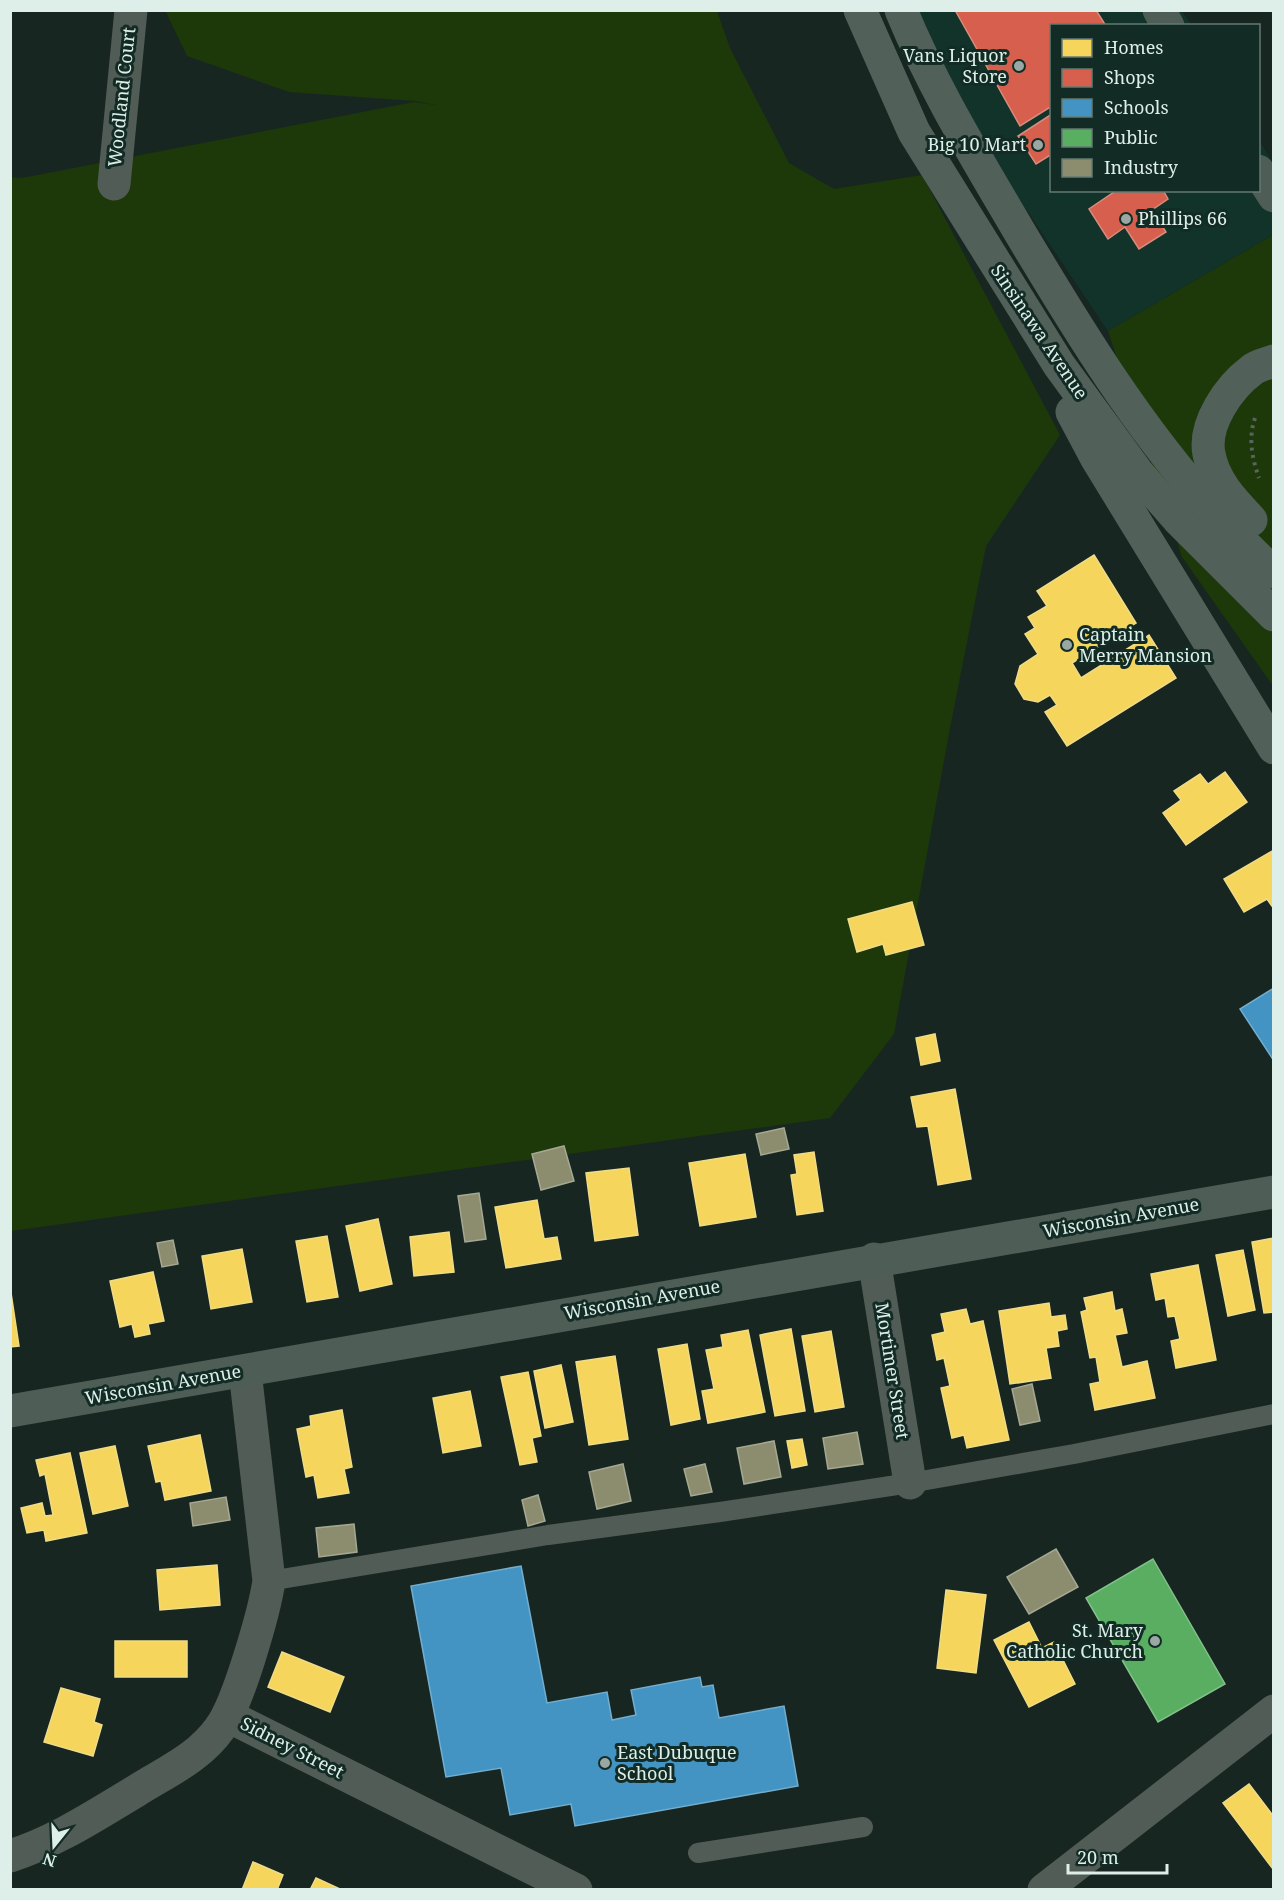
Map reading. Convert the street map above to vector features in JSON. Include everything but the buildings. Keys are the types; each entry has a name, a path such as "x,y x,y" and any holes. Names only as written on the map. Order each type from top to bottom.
{"highway":[{"name":"Sinsinawa Avenue","path":"861,10 914,132 1059,365 1137,472 1178,519 1274,615"},
{"name":"Sinsinawa Avenue","path":"901,10 919,53 951,115 1087,344 1180,474 1258,560 1274,572"},
{"path":"985,249 1098,459 1274,748"},
{"path":"1274,361 1254,368 1234,385 1220,404 1210,432 1208,453 1224,491 1274,543"}],"main road":[{"path":"1158,10 1167,24"},
{"path":"1260,174 1274,196"},
{"name":"Wisconsin Avenue","path":"10,1411 1274,1192"}],"street":[{"name":"Woodland Court","path":"114,184 130,10"},
{"name":"Mortimer Street","path":"874,1260 910,1483"},
{"name":"Sidney Street","path":"245,1371 269,1581 266,1603 228,1716 576,1890"},
{"path":"1044,1890 1274,1711"},
{"path":"10,1856 40,1846 80,1827 184,1762 209,1742 228,1716"}],"lane":[{"path":"985,249 1014,221"},
{"path":"269,1581 548,1535 910,1483 1074,1454 1274,1414"},
{"path":"698,1853 863,1827"}],"path":[{"path":"1260,410 1250,431 1262,484"}],"shaded area":[{"path":"916,11 1182,11 1190,24 1050,24 1050,192 1260,192 1260,141 1273,164 1273,235 1108,331 991,157"}],"green space":[{"path":"165,10 717,11 730,48 789,163 834,189 922,175 1060,435 986,546 894,1034 830,1118 11,1231 10,177 22,178 414,102 436,105 415,101 289,92 187,56"},
{"path":"1273,235 1273,686 1182,557 1108,331"}],"place":[{"name":"Vans Liquor Store","path":"1019,66"},
{"name":"Big 10 Mart","path":"1038,145"},
{"name":"Phillips 66","path":"1126,219"},
{"name":"Captain Merry Mansion","path":"1067,645"},
{"name":"St. Mary Catholic Church","path":"1155,1641"},
{"name":"East Dubuque School","path":"605,1763"}]}
